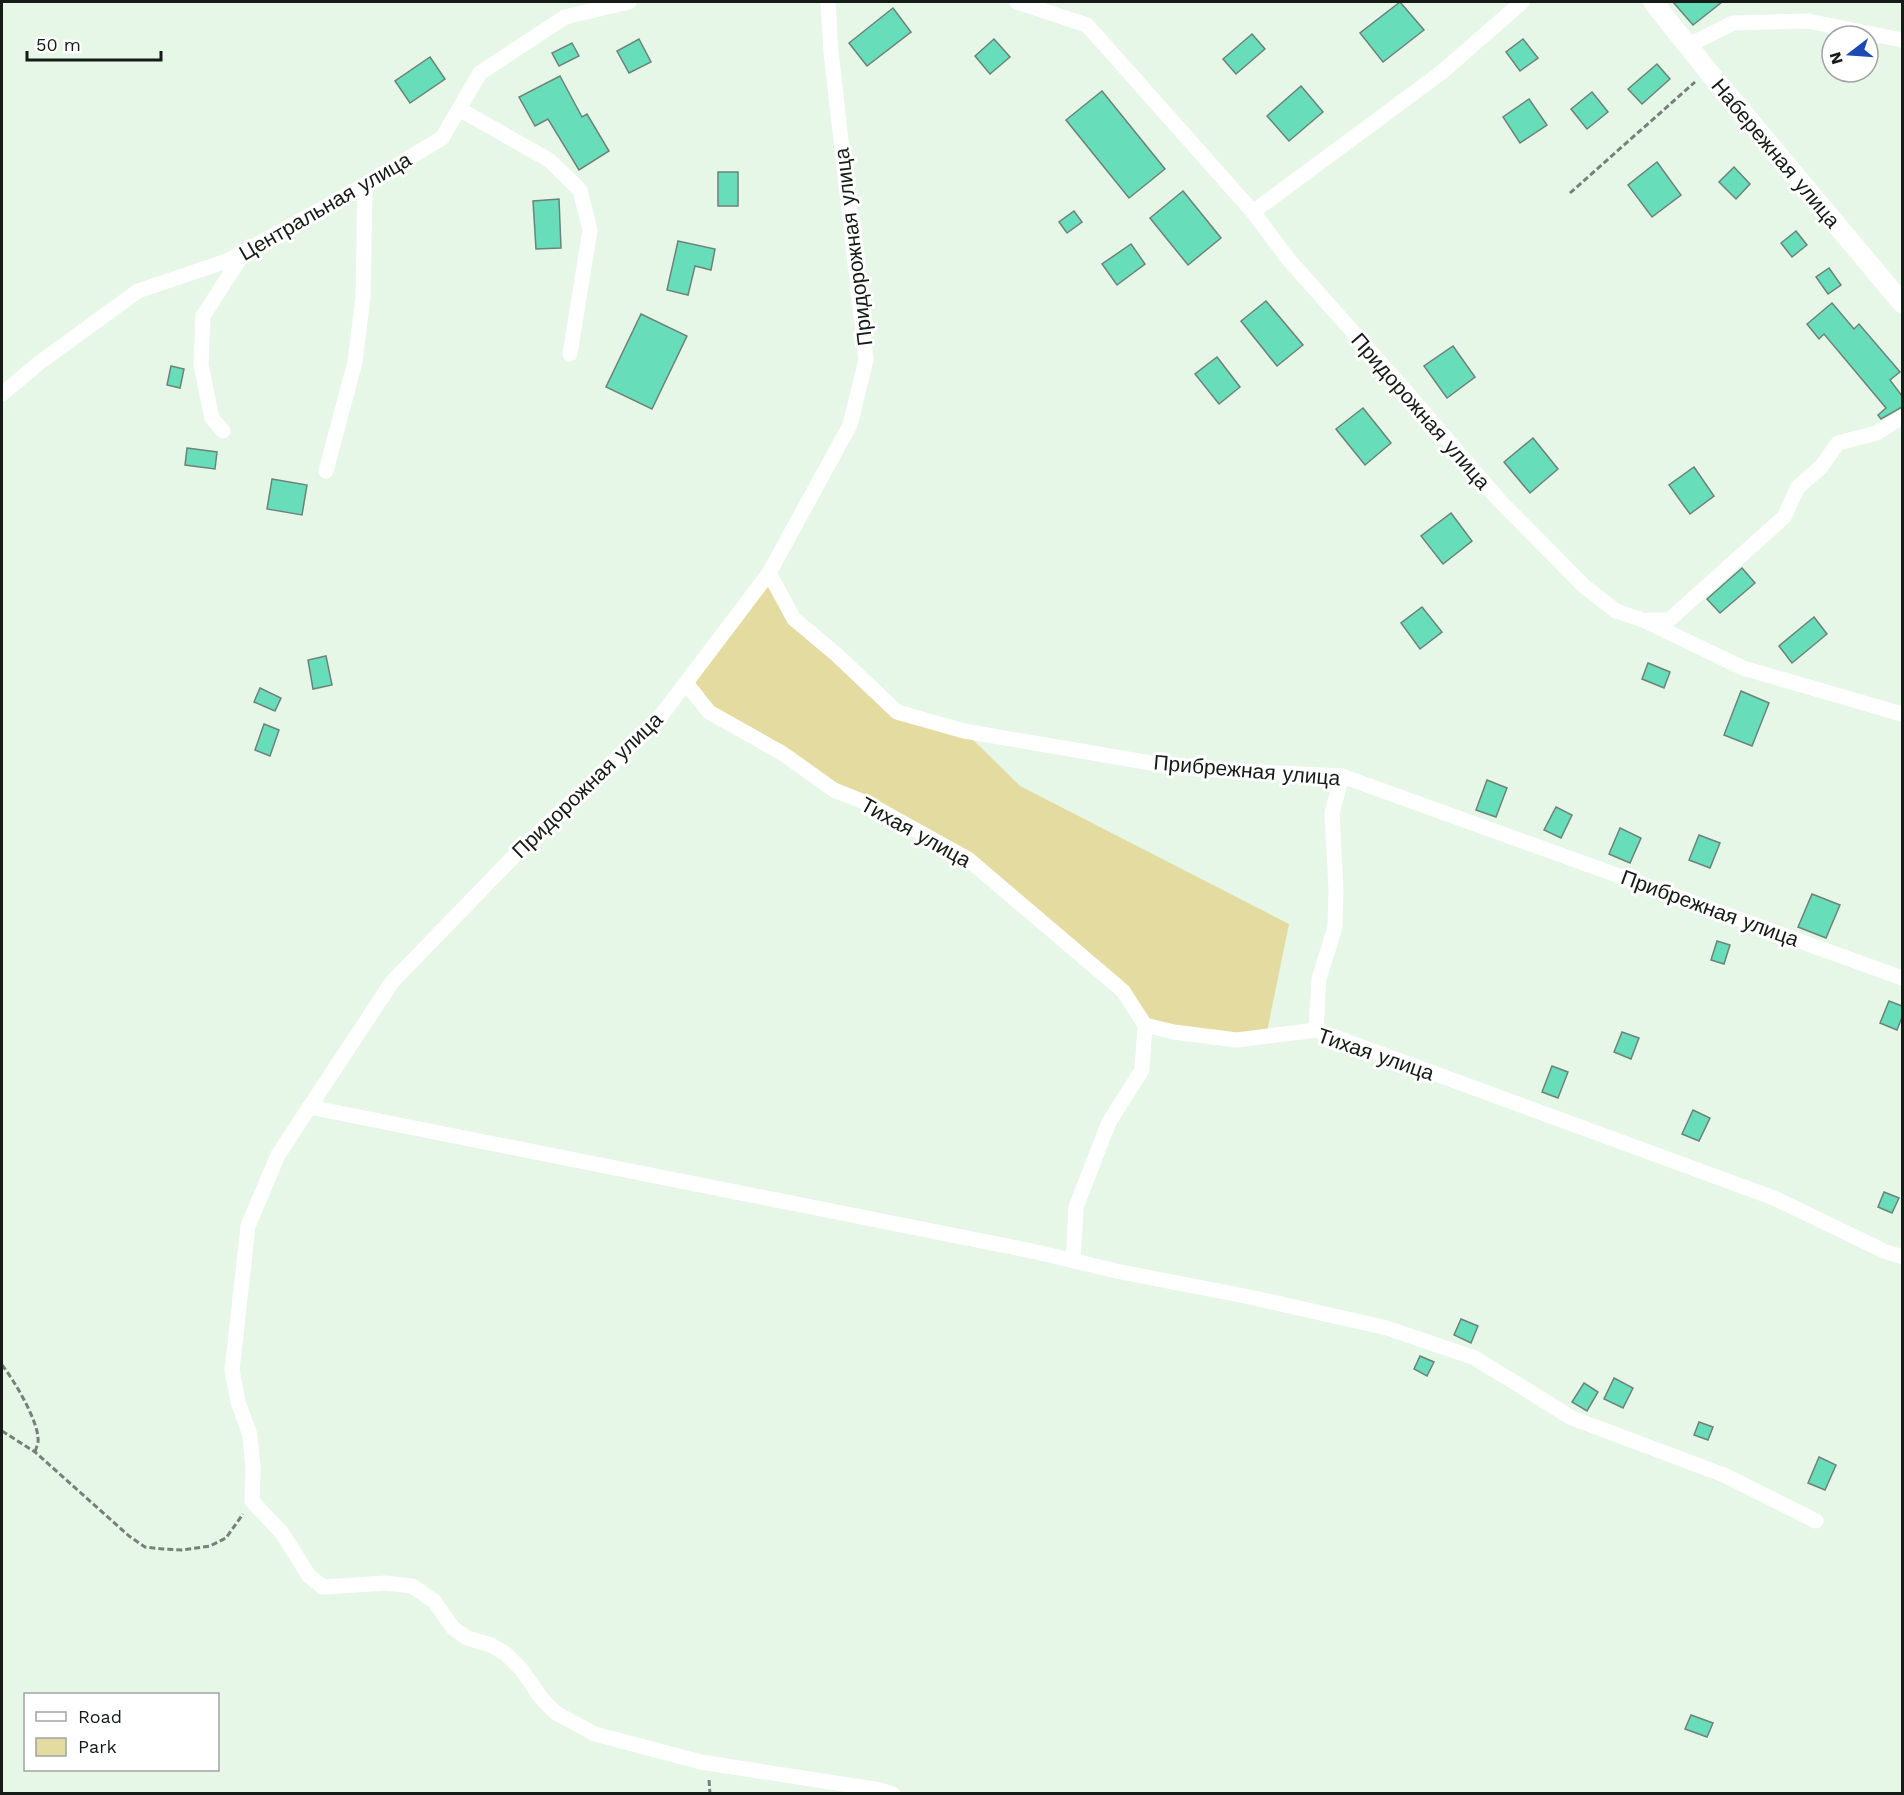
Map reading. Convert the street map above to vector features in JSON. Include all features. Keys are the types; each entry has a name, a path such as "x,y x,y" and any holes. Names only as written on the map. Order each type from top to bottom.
{"street":[{"name":"Центральная улица","path":"2,394 39,363 138,291 227,261 365,185 442,138 480,73 565,17 628,2"},
{"name":"Придорожная улица","path":"252,1501 253,1469 250,1435 238,1402 232,1370 248,1226 278,1155 392,982 520,850 657,721 769,573 850,425 866,360 832,63 828,2"},
{"name":"Придорожная улица","path":"1017,2 1087,25 1253,212 1289,260 1418,404 1499,500 1584,586 1616,611 1643,620 1743,668 1902,714"},
{"path":"1253,212 1442,72 1522,2"},
{"name":"Набережная улица","path":"1653,2 1902,303"},
{"path":"1688,46 1733,23 1787,21 1808,21 1902,40"},
{"path":"459,109 549,160 580,190 590,230 570,354"},
{"path":"326,471 354,362 363,297 365,185"},
{"path":"223,431 212,418 201,365 203,316 244,252"},
{"path":"1643,620 1669,620 1784,517 1798,487 1821,467 1838,443 1877,433 1902,417"},
{"name":"Прибрежная улица","path":"769,573 794,619 837,655 897,712 964,731 1180,768 1342,776 1902,978"},
{"name":"Тихая улица","path":"686,683 709,712 782,753 834,789 869,804 968,859 1124,991 1145,1025 1174,1032 1237,1040 1316,1030 1774,1198 1884,1251 1902,1257"},
{"path":"1316,1030 1319,979 1335,927 1336,889 1332,813 1342,776"},
{"path":"1073,1261 1076,1207 1109,1122 1142,1070 1145,1025"},
{"path":"309,1107 1032,1251 1387,1328 1475,1358 1572,1418 1724,1474 1816,1521"},
{"path":"252,1501 282,1533 309,1576 323,1587 386,1582 412,1586 434,1600 453,1628 467,1638 491,1645 507,1654 542,1699 556,1713 595,1734 701,1762 881,1790 892,1794"}],"path":[{"path":"1570,193 1708,71"},
{"path":"2,1365 30,1413 38,1439 35,1452"},
{"path":"2,1431 35,1452 129,1536 145,1547 183,1550 210,1546 226,1539 252,1501"}],"green space":[{"path":"769,573 794,619 897,712 964,731 1020,786 1289,924 1266,1036 1145,1025 1123,991 968,859 709,712 686,683"}],"building":[{"path":"1400,2 1424,30 1383,62 1360,33"},
{"path":"1673,2 1722,2 1693,25"},
{"path":"893,8 911,32 867,66 849,43"},
{"path":"1252,34 1265,49 1236,74 1223,59"},
{"path":"639,39 651,62 629,73 617,51"},
{"path":"994,39 1010,57 990,74 975,56"},
{"path":"1523,39 1538,58 1520,71 1506,52"},
{"path":"572,43 579,56 559,66 552,53"},
{"path":"430,57 445,79 410,103 395,81"},
{"path":"1657,64 1670,79 1642,104 1628,89"},
{"path":"560,76 582,117 587,114 609,151 579,170 548,119 535,126 519,97"},
{"path":"1301,86 1323,112 1289,141 1267,116"},
{"path":"1102,91 1165,169 1129,198 1066,120"},
{"path":"1592,92 1608,112 1587,129 1571,109"},
{"path":"1529,99 1547,125 1520,143 1503,117"},
{"path":"1657,162 1681,195 1652,217 1628,185"},
{"path":"1734,167 1750,184 1736,199 1719,182"},
{"path":"718,172 738,172 738,206 718,206"},
{"path":"1183,191 1221,238 1188,265 1150,218"},
{"path":"559,199 561,248 536,249 533,201"},
{"path":"1074,211 1082,222 1067,233 1059,222"},
{"path":"1796,231 1807,245 1792,257 1781,243"},
{"path":"678,241 715,249 711,270 695,266 688,295 667,290"},
{"path":"1131,244 1145,264 1117,285 1102,264"},
{"path":"1829,268 1841,285 1828,294 1816,277"},
{"path":"1266,301 1303,345 1277,366 1241,321"},
{"path":"1832,303 1854,329 1859,324 1900,372 1890,380 1902,396 1902,407 1881,419 1878,415 1886,408 1824,334 1819,339 1807,324"},
{"path":"641,314 687,336 652,409 606,387"},
{"path":"1453,346 1475,377 1447,398 1424,366"},
{"path":"1217,357 1240,387 1219,404 1195,374"},
{"path":"171,366 184,369 180,388 167,385"},
{"path":"1363,408 1391,443 1365,465 1336,429"},
{"path":"1533,438 1558,469 1530,493 1504,462"},
{"path":"187,448 217,452 215,469 185,465"},
{"path":"1694,467 1714,496 1690,514 1669,485"},
{"path":"272,479 307,485 302,515 267,509"},
{"path":"1451,513 1472,541 1443,564 1421,536"},
{"path":"1742,568 1755,583 1720,613 1707,599"},
{"path":"1422,607 1442,632 1420,649 1401,623"},
{"path":"1814,617 1827,634 1792,663 1779,646"},
{"path":"326,656 332,685 313,689 308,660"},
{"path":"1648,663 1670,672 1664,688 1642,679"},
{"path":"260,688 281,698 275,711 254,702"},
{"path":"1741,691 1769,703 1752,746 1724,735"},
{"path":"264,724 279,730 270,756 255,750"},
{"path":"1487,780 1507,788 1496,817 1476,810"},
{"path":"1556,807 1572,815 1561,838 1544,830"},
{"path":"1620,828 1641,838 1630,863 1609,854"},
{"path":"1699,835 1720,843 1710,868 1689,860"},
{"path":"1812,894 1840,905 1826,938 1798,927"},
{"path":"1717,941 1730,945 1724,964 1711,960"},
{"path":"1889,1001 1902,1006 1902,1017 1897,1030 1880,1023"},
{"path":"1622,1032 1639,1038 1631,1059 1614,1052"},
{"path":"1552,1066 1568,1072 1558,1098 1542,1092"},
{"path":"1693,1110 1710,1118 1699,1141 1682,1134"},
{"path":"1884,1192 1899,1198 1892,1213 1878,1207"},
{"path":"1461,1319 1478,1326 1471,1343 1454,1335"},
{"path":"1420,1356 1434,1362 1427,1376 1414,1369"},
{"path":"1614,1378 1633,1388 1623,1408 1604,1399"},
{"path":"1584,1383 1598,1392 1587,1411 1572,1402"},
{"path":"1699,1422 1713,1427 1708,1440 1694,1435"},
{"path":"1819,1457 1836,1465 1825,1490 1808,1483"},
{"path":"1691,1715 1713,1723 1707,1737 1685,1729"}]}
